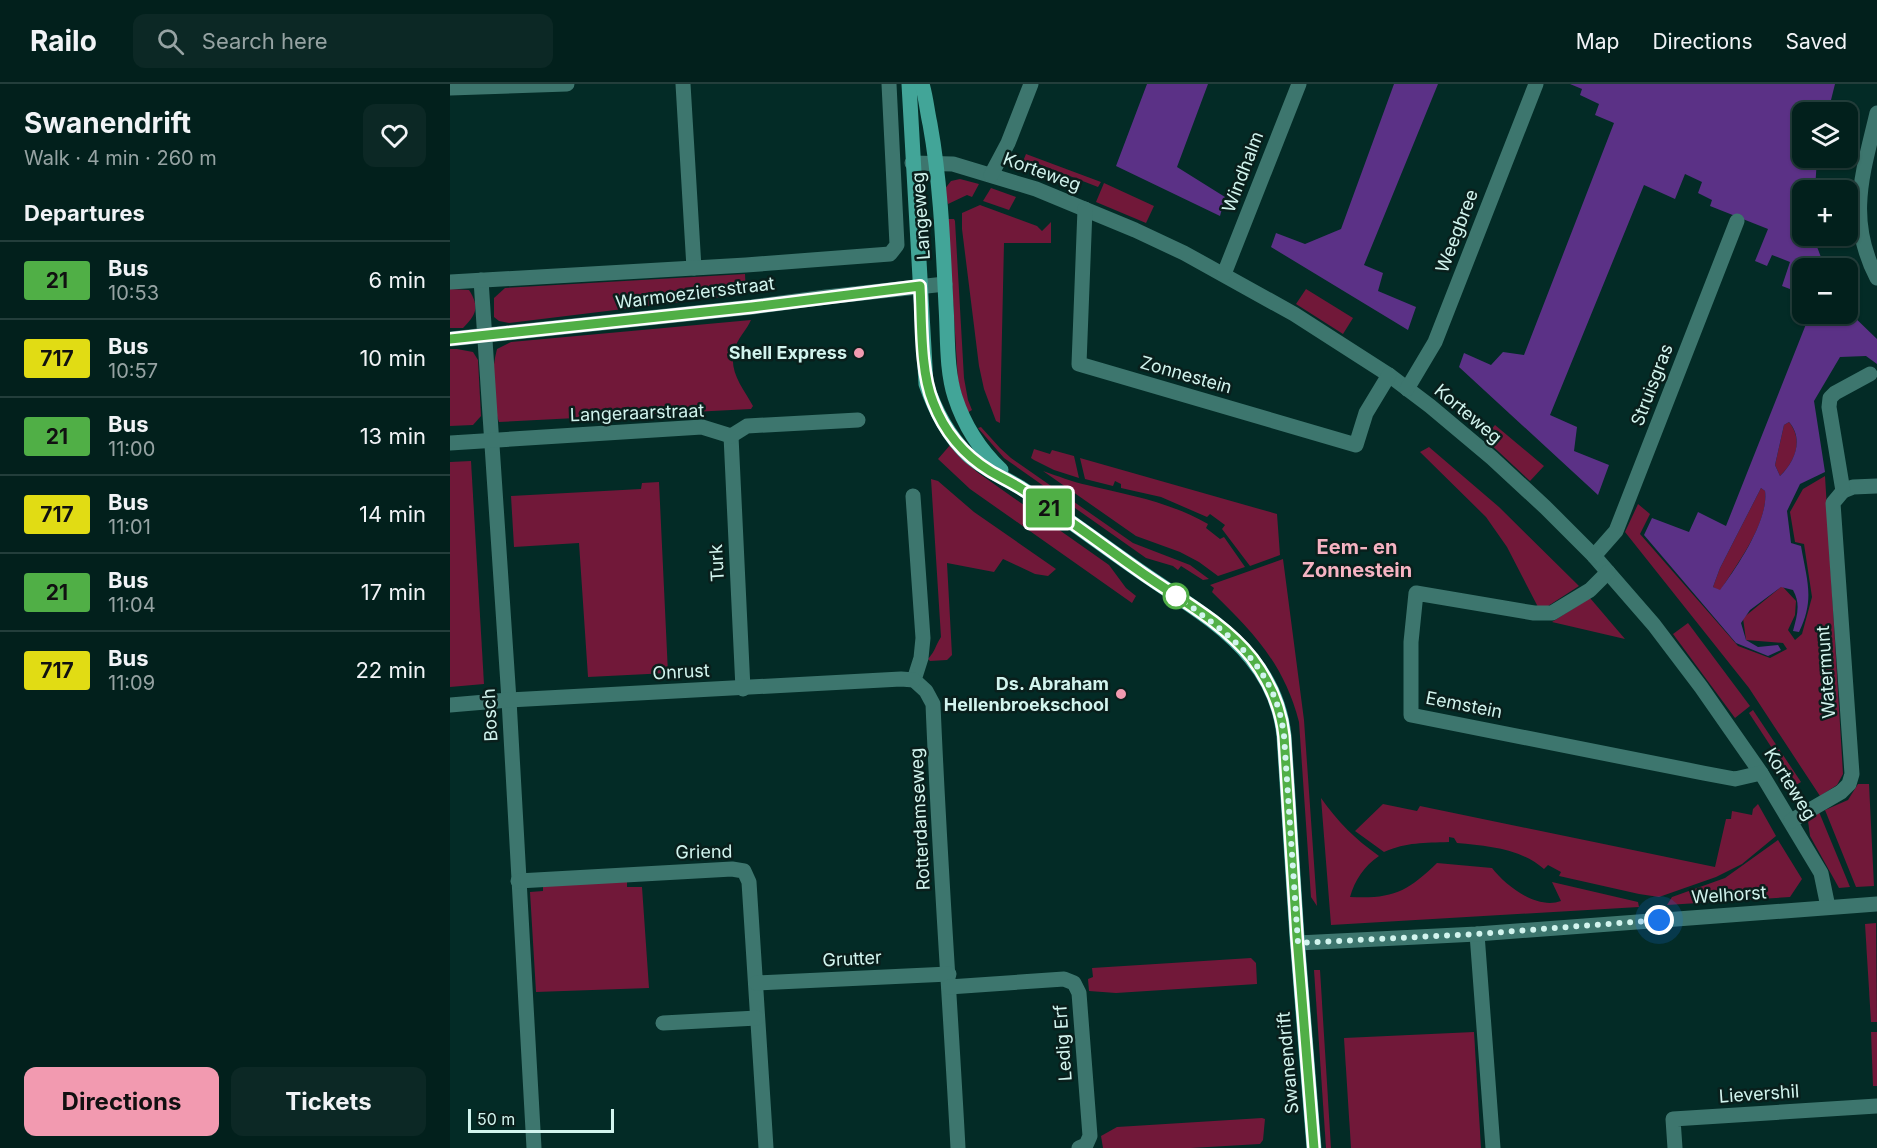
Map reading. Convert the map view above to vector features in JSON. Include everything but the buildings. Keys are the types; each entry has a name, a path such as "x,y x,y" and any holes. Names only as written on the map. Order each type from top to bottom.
{"main road":[{"name":"Langeweg","path":"909,84 926,384 933,404 953,437 968,456 989,471 1021,488"},
{"name":"Langeweg","path":"922,84 937,163 943,220 949,366 954,394 969,428 988,457 1021,488"},
{"name":"Swanendrift","path":"1021,488 1179,597 1224,632 1245,650 1269,684 1282,717 1284,736 1314,1148"}],"street":[{"path":"450,88 567,84"},
{"path":"683,84 694,268"},
{"name":"Langeweg","path":"889,84 897,245"},
{"path":"991,175 1008,143 1031,84"},
{"name":"Windhalm","path":"1224,274 1299,84"},
{"name":"Weegbree","path":"1407,389 1435,342 1536,84"},
{"path":"1877,113 1858,205 1862,238 1877,278"},
{"name":"Korteweg","path":"912,163 953,164 1036,189 1164,244 1224,274 1389,375 1492,458 1594,556 1654,625 1694,678 1761,773 1791,821 1821,873 1828,907"},
{"name":"Zonnestein","path":"1085,209 1079,364 1356,445 1366,413 1389,375"},
{"name":"Struisgras","path":"1594,556 1616,531 1737,221"},
{"name":"Warmoeziersstraat","path":"450,282 890,254 897,245"},
{"name":"Bosch","path":"481,280 534,1148"},
{"name":"Warmoeziersstraat","path":"450,339 945,284"},
{"name":"Watermunt","path":"1791,821 1841,792 1849,784 1852,774 1833,503 1843,491 1829,407 1830,398 1835,393 1870,374"},
{"path":"731,436 747,426 858,420"},
{"name":"Langeraarstraat","path":"450,443 702,427 731,436"},
{"name":"Turk","path":"731,436 743,689"},
{"path":"1843,491 1852,487 1877,486"},
{"path":"913,496 923,638 921,658 914,680"},
{"name":"Eemstein","path":"1608,572 1590,590 1552,614 1416,593 1412,642 1411,714 1735,779 1761,773"},
{"name":"Onrust","path":"450,705 508,700 914,680"},
{"name":"Rotterdamseweg","path":"914,680 926,691 933,704 958,1148"},
{"name":"Griend","path":"518,881 732,869 744,871 749,882 766,1148"},
{"name":"Welhorst","path":"1298,943 1477,934 1877,904"},
{"path":"1477,934 1493,1148"},
{"name":"Grutter","path":"756,983 949,980"},
{"name":"Ledig Erf","path":"949,980 1064,980 1074,983 1079,993 1090,1139 1086,1145 1079,1148"},
{"path":"663,1023 757,1018"},
{"name":"Lievershil","path":"1676,1148 1673,1119 1877,1106"}],"shaded area":[{"path":"1147,84 1208,84 1177,167 1225,197 1220,216 1116,166"},
{"path":"1394,84 1438,84 1364,265 1383,273 1378,291 1416,307 1408,330 1271,247 1276,233 1305,244 1341,229"},
{"path":"1570,84 1835,84 1830,102 1792,102 1792,168 1816,168 1816,180 1792,180 1792,246 1817,246 1821,258 1792,258 1792,290 1782,286 1790,262 1772,255 1767,266 1755,261 1768,229 1710,206 1712,200 1698,193 1702,182 1685,174 1675,199 1644,185 1550,415 1577,427 1574,451 1609,465 1598,495 1459,367 1464,353 1491,365 1503,352 1524,355 1614,123 1595,115 1599,104 1580,95 1582,89"},
{"path":"1026,154 1101,182 1098,187 1031,161 1026,174 1019,171"},
{"path":"960,179 979,184 972,197 967,195 948,204 944,190 951,181"},
{"path":"1104,183 1154,206 1146,223 1096,202"},
{"path":"991,188 1016,197 1009,210 983,201"},
{"path":"980,205 1037,226 1042,231 1051,222 1051,243 1004,243 1000,423 996,421 984,389 979,366 962,229 962,213"},
{"path":"948,219 955,221 964,378 972,410 967,413 958,381"},
{"path":"745,274 746,294 509,323 499,321 494,317 494,298 505,288"},
{"path":"450,289 469,290 475,301 474,315 463,328 450,328"},
{"path":"1306,289 1353,318 1343,334 1296,304"},
{"path":"751,320 736,345 733,362 740,384 753,406 751,409 499,422 493,395 494,367 497,349 511,342"},
{"path":"1858,321 1877,339 1877,364 1866,356 1840,357 1814,401 1825,472 1800,484 1787,511 1791,543 1801,546 1807,580 1808,600 1804,620 1799,632 1793,631 1797,615 1797,600 1793,590 1781,587 1750,610 1741,623 1746,640 1758,647 1778,645 1781,650 1768,656 1736,643 1644,535 1652,518 1689,532 1698,512 1726,526 1806,324 1858,324","holes":["1789,422 1794,429 1796,450 1790,464 1780,476 1775,465 1784,425","1761,488 1765,491 1762,515 1750,543 1720,590 1713,587 1720,568"]},
{"path":"450,349 473,352 478,360 481,416 473,425 450,426"},
{"path":"1789,422 1796,436 1796,450 1790,464 1780,476 1775,465 1784,425"},
{"path":"1495,425 1544,466 1530,481 1484,438"},
{"path":"981,427 1011,458 1133,543 1190,565 1209,579 1203,580 1181,566 1178,570 1173,566 1146,558 1004,458 978,428"},
{"path":"951,444 977,472 1109,565 1126,588 1136,596 1132,603 970,489 938,459"},
{"path":"1429,447 1499,507 1579,586 1548,606 1538,607 1507,547 1486,517 1420,452"},
{"path":"1034,449 1050,454 1052,450 1074,456 1079,478 1054,470 1034,460 1031,458"},
{"path":"1080,458 1277,514 1280,555 1250,566 1222,529 1225,525 1210,514 1207,517 1161,497 1121,488 1121,484 1115,481 1113,486 1085,479"},
{"path":"471,461 484,684 450,687 450,462"},
{"path":"1043,471 1076,482 1149,500 1193,516 1208,524 1206,528 1220,539 1224,537 1245,567 1218,576 1180,552 1136,536"},
{"path":"1825,476 1843,774 1837,785 1820,796 1749,688 1625,532 1638,504 1650,514 1640,534 1738,646 1770,658 1787,649 1783,643 1746,640 1743,618 1782,586 1796,601 1795,615 1788,630 1795,640 1802,634 1812,597 1804,544 1795,542 1790,512 1803,489"},
{"path":"931,479 938,481 974,512 1056,569 1048,576 1035,574 1003,559 994,572 947,563 952,655 947,660 930,661 928,659 941,637"},
{"path":"659,482 668,673 588,677 579,543 514,547 511,496 641,489 642,483"},
{"path":"1761,488 1765,491 1765,503 1757,529 1743,556 1720,591 1713,587 1720,568"},
{"path":"1283,559 1304,720 1317,906 1311,897 1299,722 1293,701 1266,651 1241,621 1212,592 1214,588 1210,585"},
{"path":"1590,598 1625,639 1552,622"},
{"path":"1688,623 1750,706 1735,718 1673,634"},
{"path":"1753,710 1801,782 1796,785 1749,713"},
{"path":"1858,784 1869,784 1874,886 1856,887 1825,810 1848,800"},
{"path":"1321,798 1347,830 1379,856 1361,874 1350,897 1378,897 1398,892 1417,881 1437,863 1492,868 1514,889 1542,902 1561,901 1552,882 1638,902 1639,907 1331,925"},
{"path":"1383,804 1417,811 1420,806 1715,867 1726,819 1731,819 1732,811 1752,815 1753,809 1758,804 1776,836 1742,864 1716,877 1659,897 1559,876 1561,872 1548,865 1544,869 1514,852 1457,843 1454,838 1449,837 1449,842 1408,845 1384,852 1355,831"},
{"path":"1819,812 1850,887 1839,888 1810,836 1808,821"},
{"path":"1778,840 1802,879 1790,897 1667,905 1672,897 1725,878"},
{"path":"627,876 627,887 642,887 649,988 536,992 530,892 543,891 543,884"},
{"path":"1876,923 1877,1022 1871,1022 1865,924"},
{"path":"1251,958 1256,963 1257,984 1116,993 1089,991 1088,979 1093,977 1092,968"},
{"path":"1314,970 1320,970 1331,1148 1326,1148"},
{"path":"1474,1032 1481,1148 1351,1148 1344,1038"},
{"path":"1871,1032 1877,1032 1877,1086 1873,1086"},
{"path":"1265,1119 1263,1140 1260,1144 1191,1148 1103,1148 1101,1136 1117,1127"}],"bus line":[{"name":"21","path":"450,339 752,307 920,286 926,384 942,421 968,456 989,471 1021,488 1179,597 1245,650 1274,692 1282,717 1284,736 1314,1148"}],"place":[{"name":"Shell Express","path":"859,353"},
{"name":"Ds. Abraham Hellenbroekschool","path":"1121,694"}],"district":[{"name":"Eem- en Zonnestein","path":"1357,558"}],"route":[{"path":"1176,596 1245,650 1274,692 1282,717 1284,736 1298,943 1477,934 1659,920"}]}
